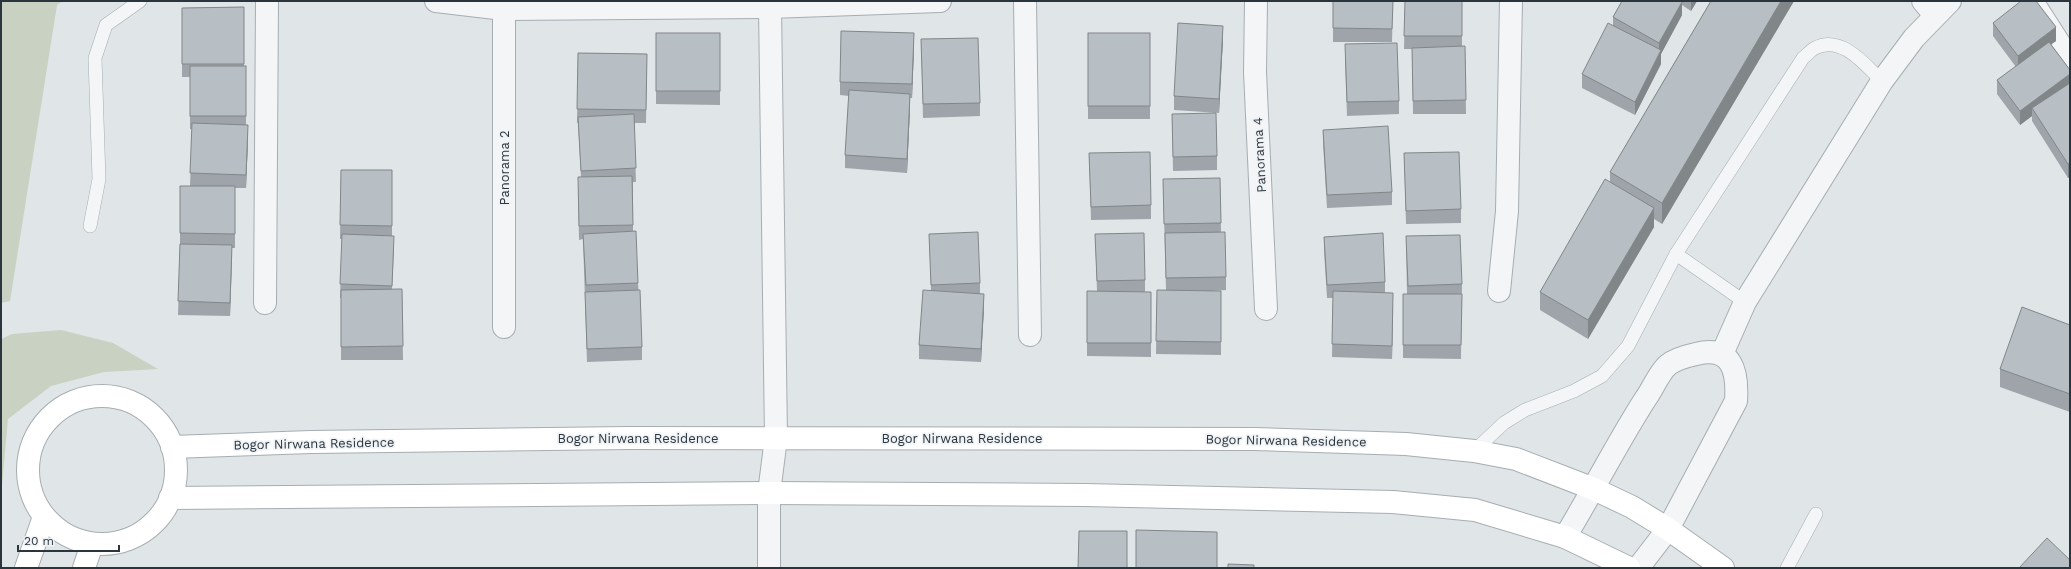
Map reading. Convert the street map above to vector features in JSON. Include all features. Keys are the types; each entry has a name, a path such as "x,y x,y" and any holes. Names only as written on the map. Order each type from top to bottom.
{"street":[{"path":"266,303 267,1"},
{"path":"436,1 504,9 770,7 940,1"},
{"path":"1025,1 1030,335"},
{"name":"Panorama 4","path":"1256,1 1255,72 1266,309"},
{"path":"1499,291 1507,211 1511,1"},
{"path":"2032,1 2070,60"},
{"path":"1722,354 1745,302 1882,81 1936,6"},
{"path":"769,568 769,493 776,438 770,7"},
{"name":"Panorama 2","path":"504,9 504,327"},
{"path":"1565,537 1594,489 1617,445 1667,365 1686,356 1706,351 1722,354 1732,363 1737,382 1736,401 1668,529 1638,568"},
{"path":"100,396 123,399 144,410 155,420 161,426 172,447 176,464 175,481 170,498 160,516 145,531 126,541 106,545 92,544 69,537 56,529 44,517 32,496 28,473 30,450 40,428 56,411 77,400 100,396"},
{"name":"Bogor Nirwana Residence","path":"172,447 460,440 776,438 1254,439 1406,444 1474,451 1516,459 1594,489 1632,507 1668,529 1723,568"},
{"path":"170,498 769,493 1085,495 1393,502 1475,510 1565,537 1629,568"},
{"path":"26,568 44,517"},
{"path":"84,568 92,544"}],"lane":[{"path":"90,226 99,179 95,58 106,25 140,1"},
{"path":"1474,451 1504,423 1525,410 1574,391 1602,376 1628,346 1676,254 1803,58 1815,48 1825,45 1837,46 1849,50 1882,81"},
{"path":"1676,254 1745,302"},
{"path":"1787,568 1816,514"}],"green space":[{"path":"1,1 63,1 57,5 10,301 1,303"},
{"path":"61,330 113,343 158,369 104,372 51,386 8,419 1,496 1,339 12,334"}],"building":[{"path":"1333,1 1393,1 1392,29 1333,28"},
{"path":"1405,1 1462,1 1462,36 1404,36"},
{"path":"1622,1 1682,2 1659,43 1613,17"},
{"path":"1711,1 1781,1 1662,203 1610,172"},
{"path":"2021,1 2036,1 2056,27 2018,56 1993,23"},
{"path":"244,7 244,64 182,64 182,8"},
{"path":"1178,23 1223,26 1219,99 1174,96"},
{"path":"1608,23 1661,50 1635,102 1582,74"},
{"path":"841,31 914,33 912,84 840,82"},
{"path":"656,33 720,33 720,91 656,91"},
{"path":"1088,33 1150,33 1150,106 1088,106"},
{"path":"978,38 980,103 923,104 921,39"},
{"path":"2049,42 2070,70 2070,74 2020,111 1997,80"},
{"path":"1397,43 1399,101 1347,102 1345,44"},
{"path":"1465,46 1466,100 1413,101 1412,48"},
{"path":"578,53 647,54 646,110 577,109"},
{"path":"190,66 246,66 246,116 190,116"},
{"path":"2070,83 2070,163 2068,164 2032,108"},
{"path":"849,90 910,94 907,159 845,155"},
{"path":"1216,113 1217,156 1173,157 1172,114"},
{"path":"634,114 636,168 581,171 578,117"},
{"path":"192,123 248,125 246,175 190,173"},
{"path":"1388,126 1392,192 1327,195 1323,130"},
{"path":"1150,152 1151,205 1091,207 1089,153"},
{"path":"1459,152 1461,209 1406,211 1404,153"},
{"path":"341,170 392,170 392,226 340,225"},
{"path":"632,176 633,225 579,226 578,177"},
{"path":"1220,178 1221,223 1164,224 1163,179"},
{"path":"1605,179 1654,208 1588,320 1540,292"},
{"path":"180,186 235,186 235,234 180,233"},
{"path":"636,231 638,283 586,285 583,234"},
{"path":"978,232 980,283 931,285 929,234"},
{"path":"1225,232 1226,277 1166,278 1165,233"},
{"path":"1144,233 1145,280 1097,281 1095,234"},
{"path":"1383,233 1385,282 1327,285 1324,237"},
{"path":"342,234 394,236 392,286 340,284"},
{"path":"1460,235 1462,284 1408,286 1406,236"},
{"path":"180,244 232,245 230,303 178,301"},
{"path":"402,289 403,346 341,347 341,290"},
{"path":"640,290 642,347 587,349 585,292"},
{"path":"923,290 984,294 981,349 919,345"},
{"path":"1157,290 1221,291 1221,342 1156,341"},
{"path":"1087,291 1151,292 1151,343 1087,343"},
{"path":"1333,291 1393,293 1392,346 1332,344"},
{"path":"1403,294 1462,294 1461,345 1403,345"},
{"path":"2022,307 2070,325 2070,394 2000,369"},
{"path":"1136,530 1217,532 1217,568 1136,568"},
{"path":"1079,531 1127,531 1127,568 1078,568"},
{"path":"2047,538 2070,560 2070,568 2019,568"},
{"path":"1228,564 1254,565 1254,568 1228,568"}]}
